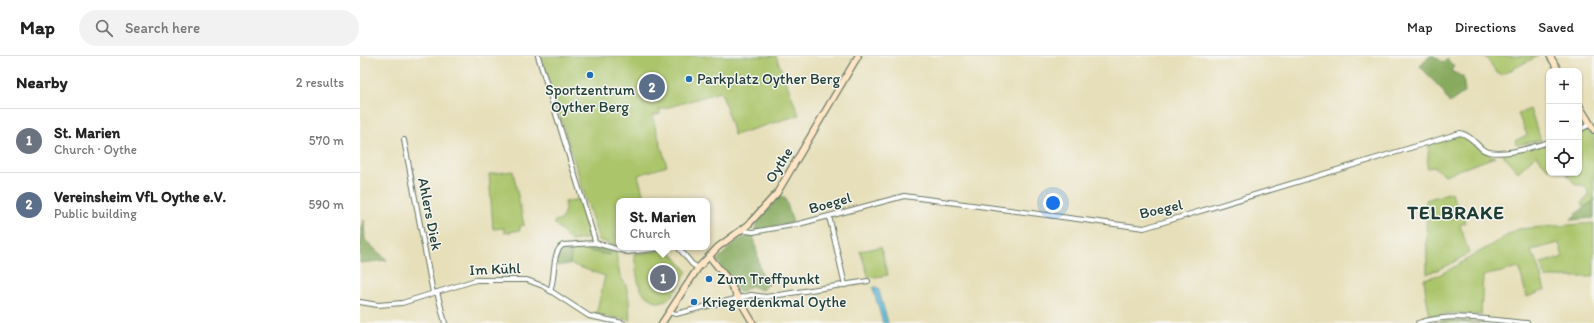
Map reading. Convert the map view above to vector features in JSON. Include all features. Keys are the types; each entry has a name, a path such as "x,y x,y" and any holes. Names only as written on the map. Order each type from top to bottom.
{"main road":[{"name":"Oythe","path":"662,323 698,268 709,256 761,211 776,193 858,56"},
{"path":"1550,56 1557,68"},
{"path":"1582,109 1592,127"},
{"path":"709,256 720,268 740,298 753,323"}],"street":[{"path":"538,56 595,243"},
{"path":"1582,129 1592,127"},
{"name":"Boegel","path":"743,228 746,232 793,226 890,198 910,196 1144,228 1460,134 1468,136 1483,150 1489,153 1520,150 1546,143"},
{"name":"Ahlers Diek","path":"404,140 435,292 445,323"},
{"path":"828,216 845,285"},
{"path":"550,291 553,284 558,247 563,245 595,243 616,249"},
{"path":"621,250 628,252 645,250"},
{"path":"680,250 692,264 698,268"},
{"name":"Im Kühl","path":"360,302 390,305 402,303 462,283 495,278 527,280 536,282 590,316 624,323"},
{"path":"669,312 676,314 751,295 766,297 868,281"},
{"path":"1418,323 1440,317 1455,316 1527,323"}],"green space":[{"path":"541,56 776,56 799,115 734,135 723,97 720,92 659,110 660,114 652,116 667,166 638,175 644,198 616,198 616,246 599,240"},
{"path":"1430,56 1434,56 1444,63 1447,59 1454,66 1451,71 1463,77 1465,92 1449,103 1443,91 1420,66"},
{"path":"1485,56 1538,56 1501,75 1497,73"},
{"path":"1530,109 1541,140 1516,145 1515,141 1527,135 1518,114"},
{"path":"1589,129 1594,137 1594,201 1584,207 1581,203 1589,196 1587,189 1583,185 1576,185 1568,176 1582,176 1582,132"},
{"path":"1460,135 1467,137 1482,151 1495,157 1445,175 1434,167 1427,168 1429,144"},
{"path":"1546,145 1546,167 1536,155 1518,172 1502,154"},
{"path":"513,171 524,225 520,226 520,230 505,233 504,228 493,229 489,174"},
{"path":"1451,192 1465,222 1460,225 1469,253 1449,265 1427,274 1426,200"},
{"path":"780,197 785,197 793,223 755,230 756,224"},
{"path":"580,199 592,238 571,241 554,223 556,220 560,221 563,216 565,202"},
{"path":"1594,201 1594,218 1570,220 1584,207"},
{"path":"364,220 365,240 387,260 360,263 360,237"},
{"path":"1594,223 1594,277 1545,277 1541,263 1563,257 1559,243 1531,250 1533,257 1535,257 1545,290 1527,297 1519,268 1483,276 1481,315 1452,313 1430,316 1424,279 1439,275 1518,229"},
{"path":"753,234 762,276 773,281 762,290 751,286 740,293 717,260 737,241"},
{"path":"587,245 610,255 610,251 616,253 620,276 626,285 629,300 630,320 596,315 605,276 570,264 572,246"},
{"path":"587,245 610,251 610,255 587,251"},
{"path":"572,246 570,264 556,266 559,250"},
{"path":"881,247 888,275 869,278 860,251"},
{"path":"669,250 687,271 672,295 663,301 657,302 646,296 640,287 634,254"},
{"path":"1450,320 1483,323 1430,323"}],"water":[{"path":"873,288 878,288 888,323 883,323"}],"place":[{"name":"Sportzentrum Oyther Berg","path":"590,75"},
{"name":"Parkplatz Oyther Berg","path":"689,79"},
{"name":"Vereinsheim VfL Oythe e.V.","path":"652,87"},
{"name":"St. Marien","path":"663,278"},
{"name":"Zum Treffpunkt","path":"709,279"},
{"name":"Kriegerdenkmal Oythe","path":"694,302"}],"district":[{"name":"TELBRAKE","path":"1456,212"}]}
